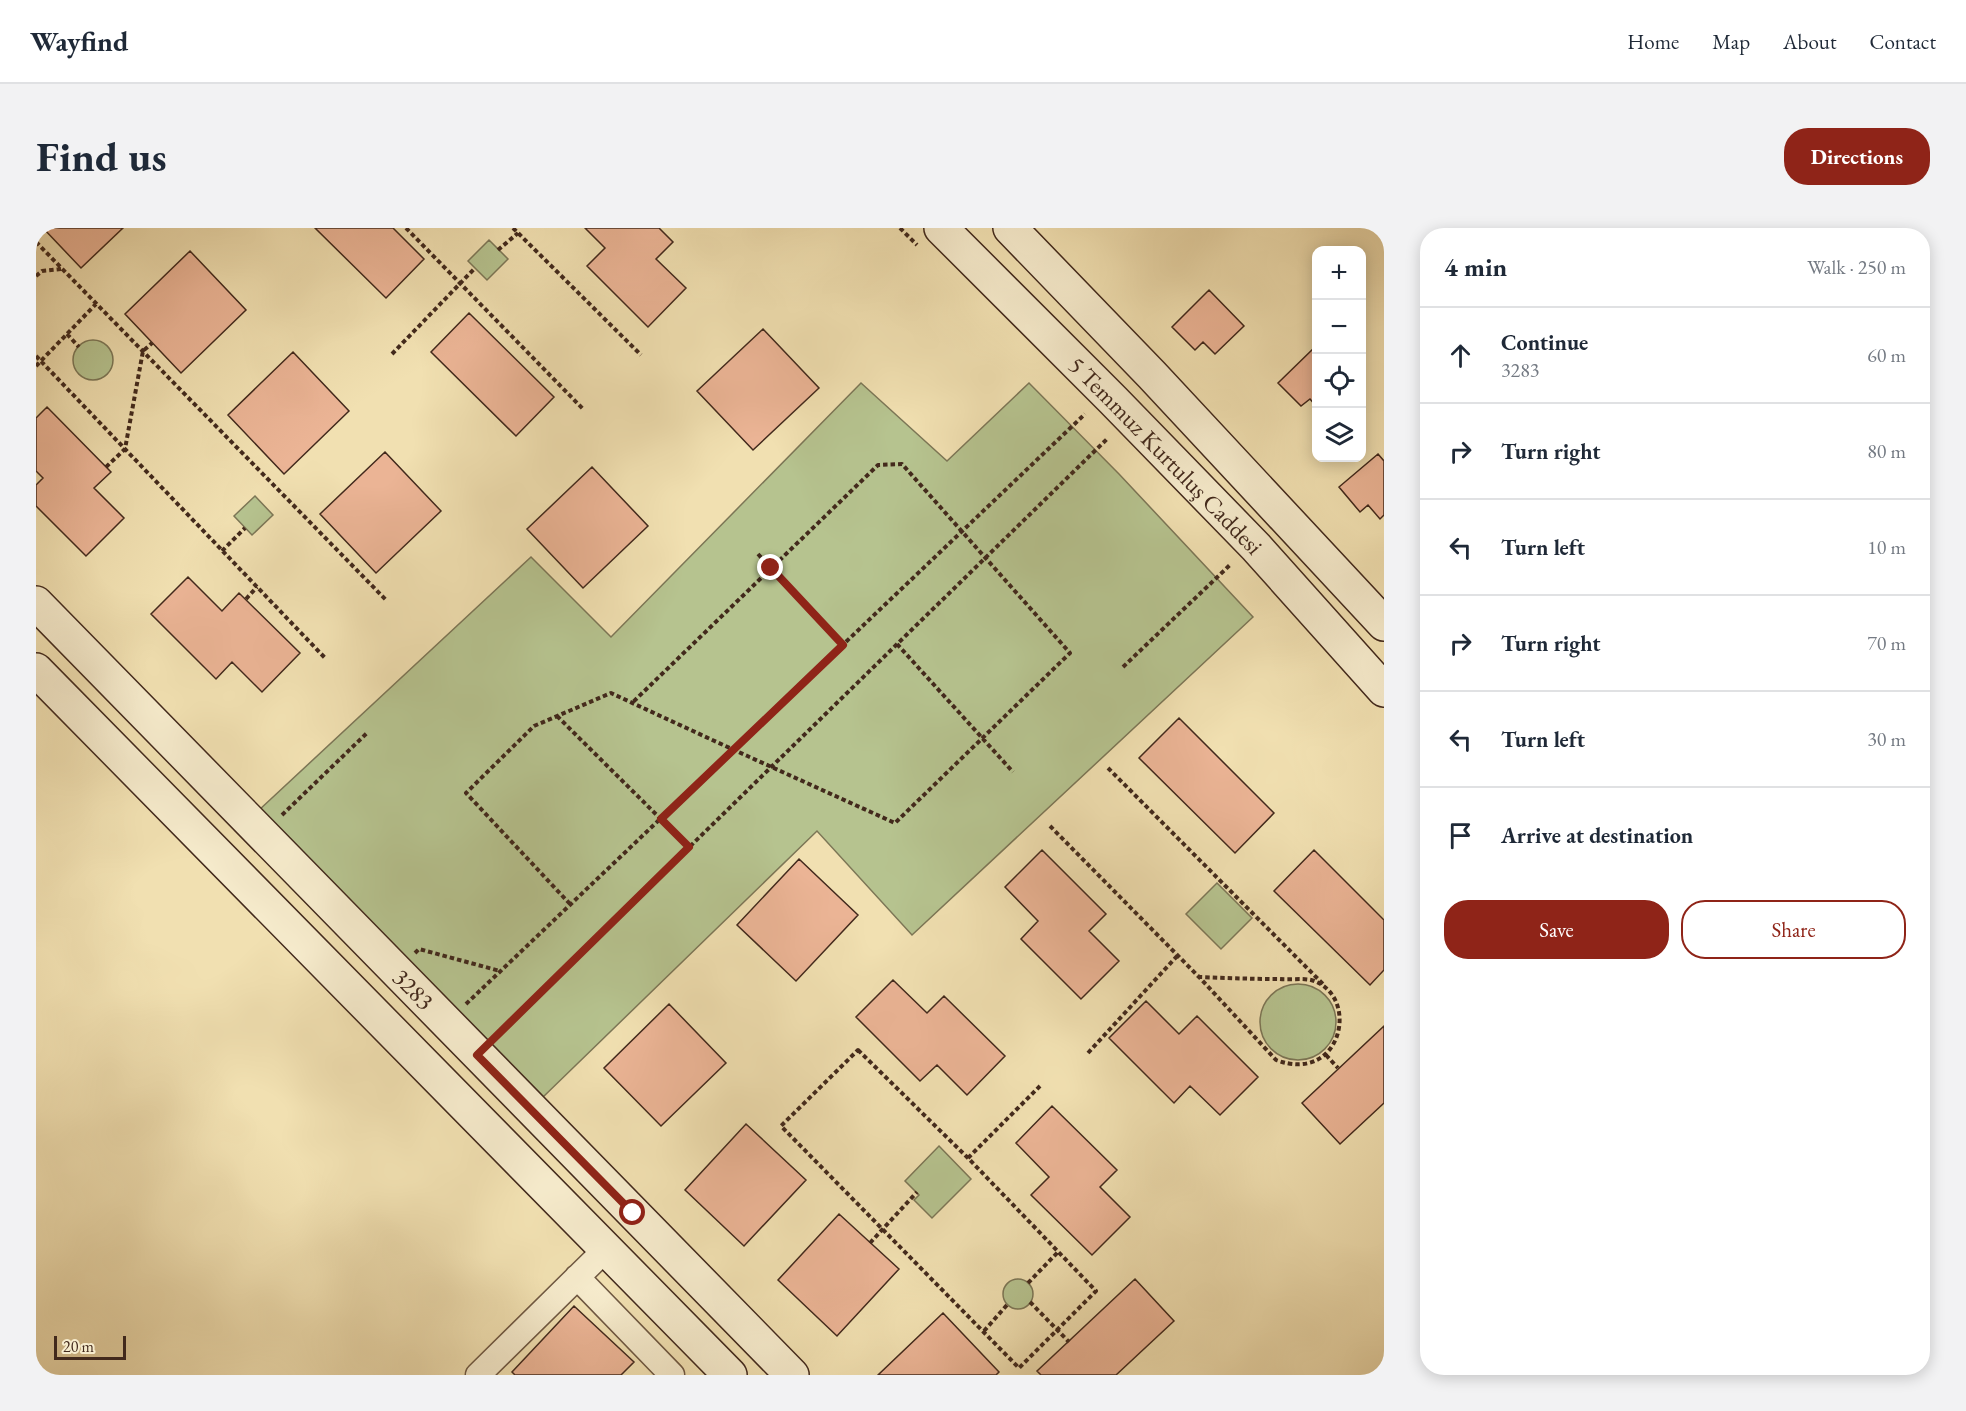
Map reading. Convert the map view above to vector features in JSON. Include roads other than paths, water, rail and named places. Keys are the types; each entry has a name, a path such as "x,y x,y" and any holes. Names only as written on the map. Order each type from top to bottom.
{"street":[{"name":"5 Temmuz Kurtuluş Caddesi","path":"941,228 1256,547 1384,690"},
{"name":"5 Temmuz Kurtuluş Caddesi","path":"1010,228 1160,383 1384,624"},
{"name":"3283","path":"36,603 792,1375"},
{"name":"3283","path":"36,670 730,1375"},
{"path":"478,1375 606,1248"},
{"path":"577,1277 672,1375"}]}
